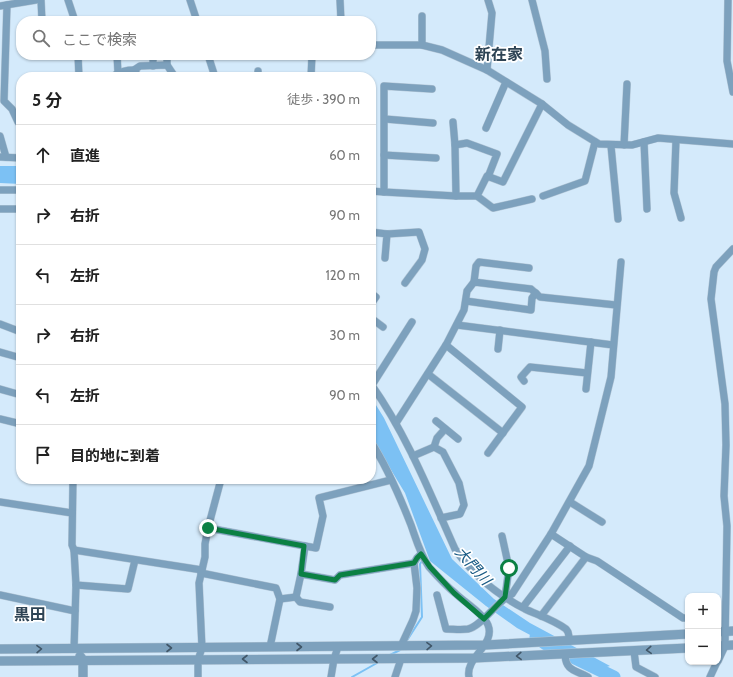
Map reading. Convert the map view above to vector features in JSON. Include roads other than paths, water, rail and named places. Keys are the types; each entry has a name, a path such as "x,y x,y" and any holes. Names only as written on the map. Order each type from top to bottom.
{"street":[{"path":"16,117 12,108 4,101 4,6 36,0"},
{"path":"41,0 42,16"},
{"path":"68,0 73,16"},
{"path":"190,0 195,16"},
{"path":"340,0 341,16"},
{"path":"487,70 492,13 488,0"},
{"path":"532,0 545,51 546,79"},
{"path":"728,0 727,61 733,92"},
{"path":"422,16 422,45"},
{"path":"376,45 422,45 442,50 487,70 542,104 568,125 599,144 611,146 632,145 658,138 733,144"},
{"path":"78,60 79,72"},
{"path":"117,60 117,72"},
{"path":"153,60 153,66"},
{"path":"167,60 167,65 172,72"},
{"path":"210,60 213,72"},
{"path":"311,72 312,60"},
{"path":"123,72 127,70 134,70 140,66 167,65"},
{"path":"486,128 506,82"},
{"path":"624,145 627,84"},
{"path":"384,192 384,86 432,89"},
{"path":"488,176 503,182 542,104"},
{"path":"385,119 433,123"},
{"path":"453,122 456,196"},
{"path":"0,136 3,158 16,158"},
{"path":"676,140 674,193 676,205 681,218"},
{"path":"543,196 585,181 595,142"},
{"path":"644,142 647,209"},
{"path":"455,145 467,143 497,154 488,176 477,196"},
{"path":"611,146 618,219"},
{"path":"384,155 436,158"},
{"path":"0,190 16,190"},
{"path":"376,191 477,196 493,208 532,199"},
{"path":"0,209 16,209"},
{"path":"376,233 387,234 419,232 425,249 422,260 405,283"},
{"path":"385,258 387,234"},
{"path":"725,646 726,631 722,609 730,528 724,496 726,445 725,404 711,299 714,272 716,267 733,249"},
{"path":"396,423 428,374 457,325 464,310 467,291 474,282 476,266 479,262 529,268"},
{"path":"437,595 446,629 470,629 486,617 504,598 512,594 552,534 570,502 589,466 611,377 620,262"},
{"path":"474,282 531,289 540,296 616,305"},
{"path":"466,301 531,310 532,298 536,293"},
{"path":"376,321 383,326"},
{"path":"376,378 412,322"},
{"path":"0,324 16,330"},
{"path":"457,325 613,345"},
{"path":"498,349 500,330"},
{"path":"586,389 591,342"},
{"path":"446,345 522,407 488,453"},
{"path":"0,352 16,357"},
{"path":"524,381 521,377 530,367 587,373"},
{"path":"428,374 503,433"},
{"path":"0,389 16,394"},
{"path":"376,390 414,456 455,549 464,562 504,598 566,629 570,641"},
{"path":"0,419 16,423"},
{"path":"436,421 458,439"},
{"path":"414,456 434,447 437,438 445,428"},
{"path":"434,447 443,452 459,483 464,505 460,514 441,518"},
{"path":"376,451 392,480 421,554 430,567 454,593 486,617 489,636 474,658 469,669 469,677"},
{"path":"376,484 392,480"},
{"path":"73,484 72,545 74,550 76,585 74,649 83,660 83,677"},
{"path":"198,677 198,660 202,648 199,583 205,557 204,544 220,484"},
{"path":"208,528 316,548 323,516 319,498 376,484"},
{"path":"0,502 72,513"},
{"path":"570,502 602,522"},
{"path":"552,534 586,557 597,561 682,618 685,618"},
{"path":"502,536 509,568 504,598"},
{"path":"296,597 301,574 304,546"},
{"path":"523,608 570,546"},
{"path":"74,550 202,572 276,588 280,599 270,647"},
{"path":"401,646 416,612 417,588 414,563 421,554"},
{"path":"541,616 586,557"},
{"path":"76,585 128,589 135,560"},
{"path":"301,574 335,580 340,575 414,563"},
{"path":"0,595 75,611"},
{"path":"280,599 296,597"},
{"path":"296,597 300,602 330,607"},
{"path":"0,649 484,645 685,634"},
{"path":"332,677 334,659 338,647"},
{"path":"0,661 474,658 565,655 685,648"},
{"path":"634,651 636,667 655,677"},
{"path":"565,655 569,668 588,677"},
{"path":"396,677 401,658"},
{"path":"710,677 716,665"}],"water":[{"path":"0,166 16,166 16,184 0,183"},
{"path":"376,405 384,418 452,559 494,599 530,623 610,666 596,670 517,628 486,606 430,561 405,493 376,445"}],"waterway":[{"path":"406,642 422,617 420,564 422,561"},
{"name":"大門川","path":"536,637 546,644 614,677"},
{"path":"390,655 400,650"},
{"path":"352,677 377,663"}],"district":[{"name":"新在家","path":"499,54"},
{"name":"黒田","path":"30,614"}]}
